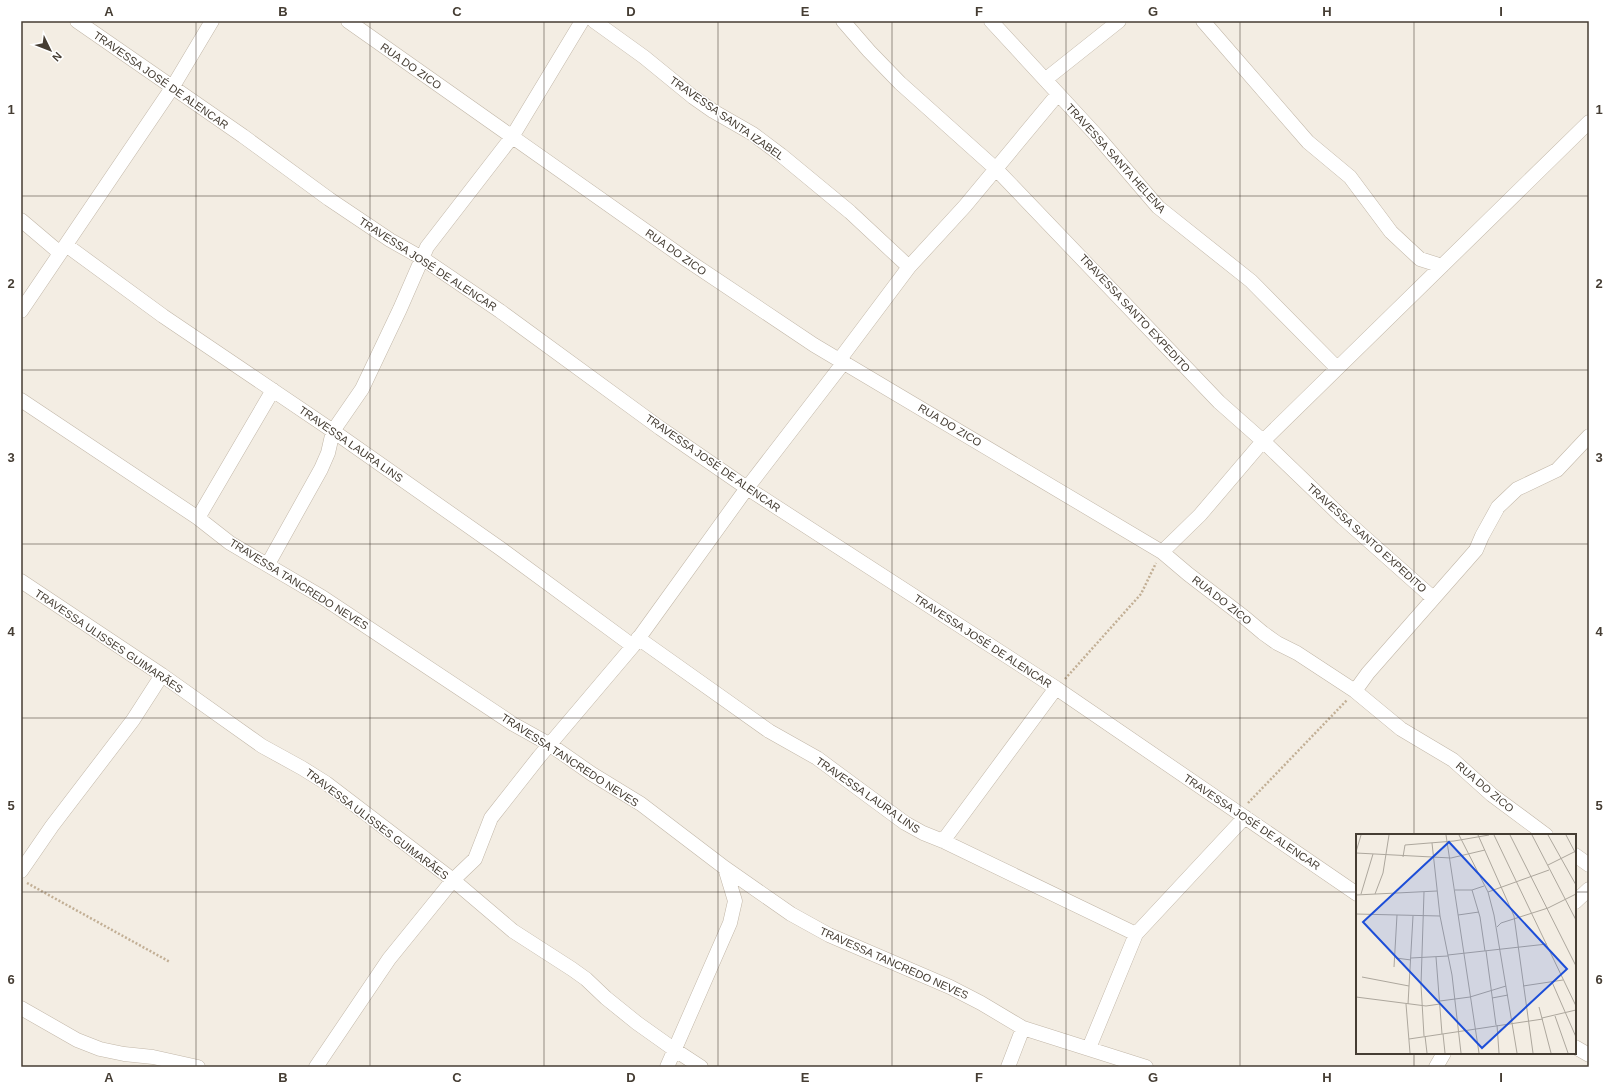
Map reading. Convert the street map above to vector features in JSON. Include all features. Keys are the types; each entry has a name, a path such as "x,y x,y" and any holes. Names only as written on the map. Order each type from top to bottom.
{"street":[{"name":"TRAVESSA JOSÉ DE ALENCAR","path":"77,21 242,136 329,200 390,240 422,258 500,311 660,428 747,488 1056,688 1356,893"},
{"path":"21,311 172,88 212,21"},
{"name":"RUA DO ZICO","path":"348,21 693,264 814,345 1162,552 1263,633 1277,643 1297,653 1355,691 1401,729 1453,760 1492,795 1545,834"},
{"path":"268,564 321,470 328,454 333,431 362,389 400,309 422,258 432,240 512,137 582,21"},
{"name":"TRAVESSA SANTA IZABEL","path":"594,21 638,53 693,97 713,111 753,134 781,154 850,212 909,267"},
{"name":"TRAVESSA SANTO EXPEDITO","path":"843,21 900,83 996,169 1219,402 1263,441 1343,518 1433,598"},
{"name":"TRAVESSA SANTA HELENA","path":"991,21 1046,79 1158,207 1251,281 1337,368"},
{"path":"1046,79 1119,21"},
{"path":"1203,21 1308,142 1350,177 1391,232 1420,259 1442,266"},
{"path":"316,1067 378,973 453,880 475,859 491,818 549,744 636,642 909,267 965,206 1058,94"},
{"path":"1162,552 1200,515 1263,441 1589,122"},
{"name":"TRAVESSA LAURA LINS","path":"21,220 333,431 636,642 769,731 817,758 905,823 923,833 943,841 1136,934"},
{"path":"198,518 273,390"},
{"name":"TRAVESSA TANCREDO NEVES","path":"21,400 198,518 235,546 322,597 513,724 549,744 592,774 641,804 725,868 791,914 829,935 950,987 981,1003 1023,1028 1146,1067"},
{"path":"1355,691 1368,673 1476,550 1498,507 1517,490 1557,470 1589,436"},
{"name":"TRAVESSA ULISSES GUIMARÃES","path":"21,581 162,676 262,746 326,783 453,880 512,931 586,979 606,998 675,1050 701,1067"},
{"path":"21,872 52,826 133,720 162,676"},
{"path":"943,841 1056,688"},
{"path":"1089,1048 1136,934 1242,815"},
{"path":"1576,856 1589,865"},
{"path":"667,1067 730,923 734,908 735,896 725,868"},
{"path":"1576,901 1589,889"},
{"path":"21,1008 77,1040 100,1049 124,1054 153,1057 198,1067"},
{"path":"1008,1067 1023,1028"},
{"path":"1576,1047 1589,1055"},
{"path":"1436,1067 1443,1054"}],"path":[{"path":"1056,688 1142,594 1162,552"},
{"path":"1242,815 1355,691"},
{"path":"21,880 170,962"}]}
